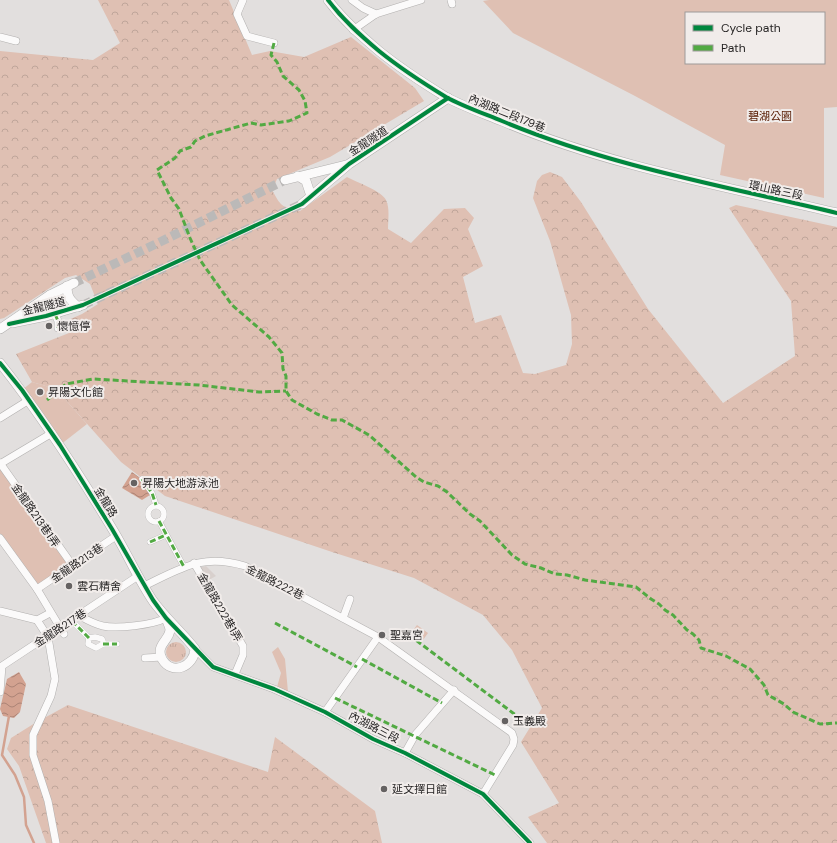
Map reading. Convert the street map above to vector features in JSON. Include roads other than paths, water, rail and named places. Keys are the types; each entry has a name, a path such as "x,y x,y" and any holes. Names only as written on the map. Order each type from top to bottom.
{"street":[{"path":"243,0 238,14 247,36 274,43"},
{"name":"內湖路二段179巷","path":"328,0 338,14 353,30 397,65 448,98 534,134 570,146 645,169 711,185"},
{"path":"352,0 363,8 376,14"},
{"path":"353,30 376,14 421,0"},
{"path":"0,37 16,41"},
{"name":"金龍隧道","path":"302,204 349,164 448,98"},
{"name":"金龍隧道","path":"285,180 349,164"},
{"path":"298,176 306,181 310,196"},
{"name":"環山路三段","path":"711,185 837,213"},
{"name":"金龍隧道","path":"0,329 50,295 70,285 67,294 70,300 80,306 9,324"},
{"path":"50,295 59,299 60,305 57,313 58,328"},
{"name":"金龍路","path":"0,363 29,400 52,433 116,536 152,600 166,618 195,649"},
{"path":"0,418 29,400"},
{"path":"0,464 52,433"},
{"name":"金龍路213巷1弄","path":"0,464 73,566"},
{"path":"142,479 152,493 156,506"},
{"path":"156,506 161,507 164,512 163,518 159,521 151,521 148,514 150,507 156,506"},
{"path":"159,521 184,567"},
{"path":"150,542 166,535"},
{"name":"金龍路213巷","path":"37,589 116,536"},
{"path":"0,538 37,589 62,631"},
{"name":"金龍路222巷","path":"144,586 194,563 212,561 233,562 245,566 378,637 512,733 514,739 513,745 483,794"},
{"name":"金龍路222巷1弄","path":"194,563 243,646 243,655 235,674"},
{"name":"金龍路217巷","path":"0,692 2,666 48,637 62,631 72,621 138,576"},
{"path":"343,618 350,599"},
{"path":"0,611 37,620 50,613"},
{"path":"80,616 90,622 102,626 112,627 154,623 166,618 170,628 161,647 162,657 166,664 171,667 183,668 192,660 195,655 195,649"},
{"path":"37,620 48,637 55,679 51,696 33,735 33,755 48,801 56,843"},
{"path":"72,621 89,638"},
{"path":"89,638 99,637 102,639 103,644"},
{"path":"325,712 378,637"},
{"path":"89,638 88,644 96,648 103,644 117,644"},
{"name":"內湖路三段","path":"195,649 213,667 274,689 325,712 373,739 405,753 483,794 530,843"},
{"path":"145,658 162,657"},
{"path":"405,753 415,735 454,690"}],"water":[{"name":"昇陽大地游泳池","path":"132,472 140,478 150,495 142,500 122,488"},
{"path":"19,672 26,684 20,712 14,718 3,716 0,709 7,679"}],"waterway":[{"path":"9,716 2,755 15,775 24,797 26,825 34,843"}],"tunnel":[{"path":"74,283 285,180"},
{"path":"83,305 302,204"}],"place":[{"name":"懷憶停","path":"49,326"},
{"name":"昇陽文化館","path":"40,392"},
{"name":"昇陽大地游泳池","path":"134,483"},
{"name":"雲石精舍","path":"69,586"},
{"name":"聖嘉宮","path":"382,635"},
{"name":"玉義殿","path":"505,721"},
{"name":"延文擇日館","path":"384,789"}],"park label":[{"name":"碧湖公園","path":"770,116"}]}
